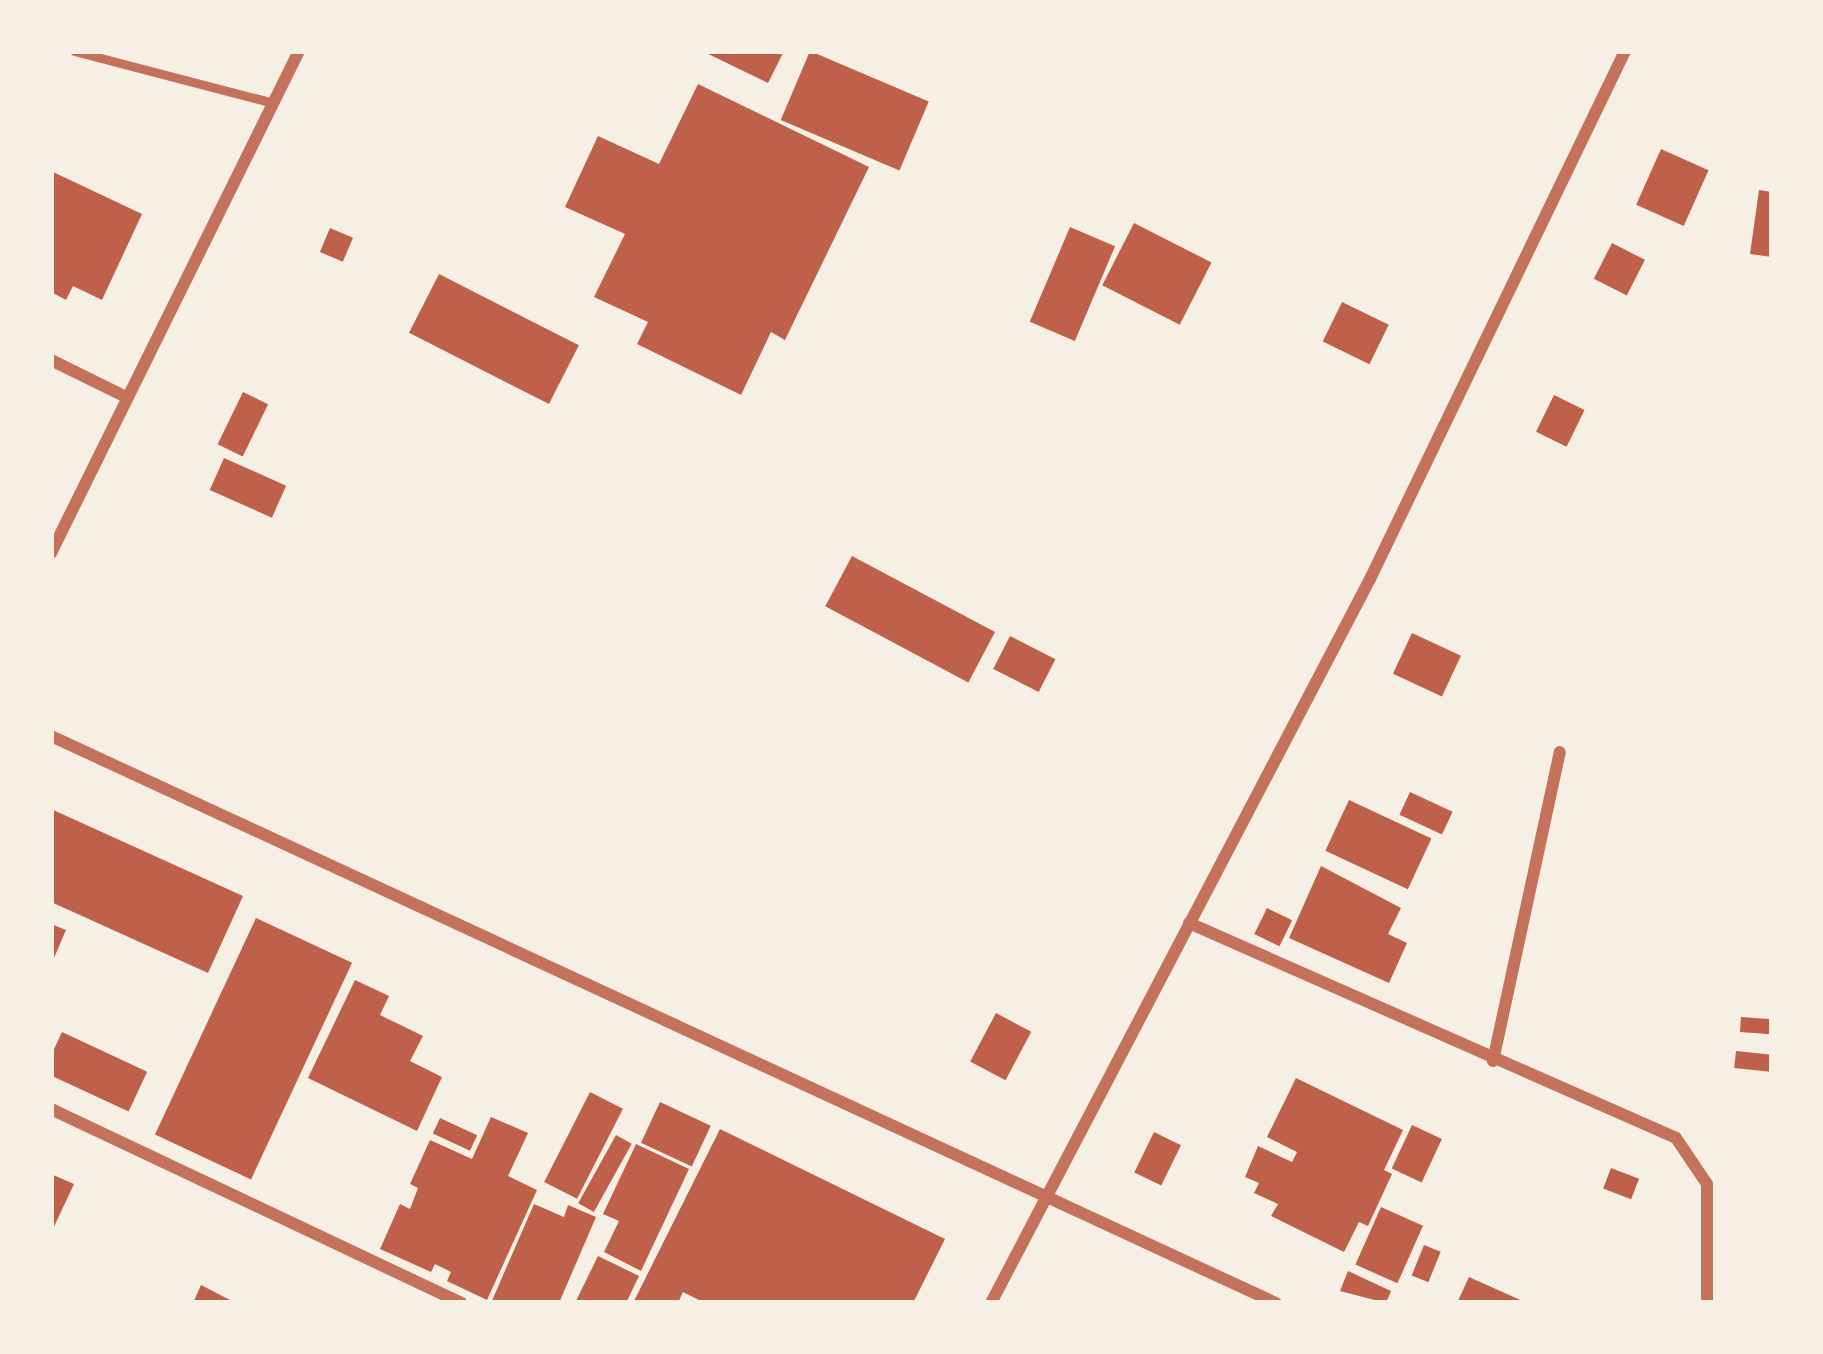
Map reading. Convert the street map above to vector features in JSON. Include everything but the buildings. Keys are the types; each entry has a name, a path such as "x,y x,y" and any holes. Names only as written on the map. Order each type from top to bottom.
{"street":[{"path":"51,553 299,51"},
{"path":"991,1303 1044,1192 1370,580 1625,51"},
{"path":"51,360 126,397"},
{"path":"51,736 1276,1303"},
{"path":"1493,1061 1560,752"},
{"path":"1190,923 1493,1061 1676,1138 1695,1157 1708,1184 1707,1303"},
{"path":"51,1109 460,1303"}],"lane":[{"path":"74,51 273,103"}]}
